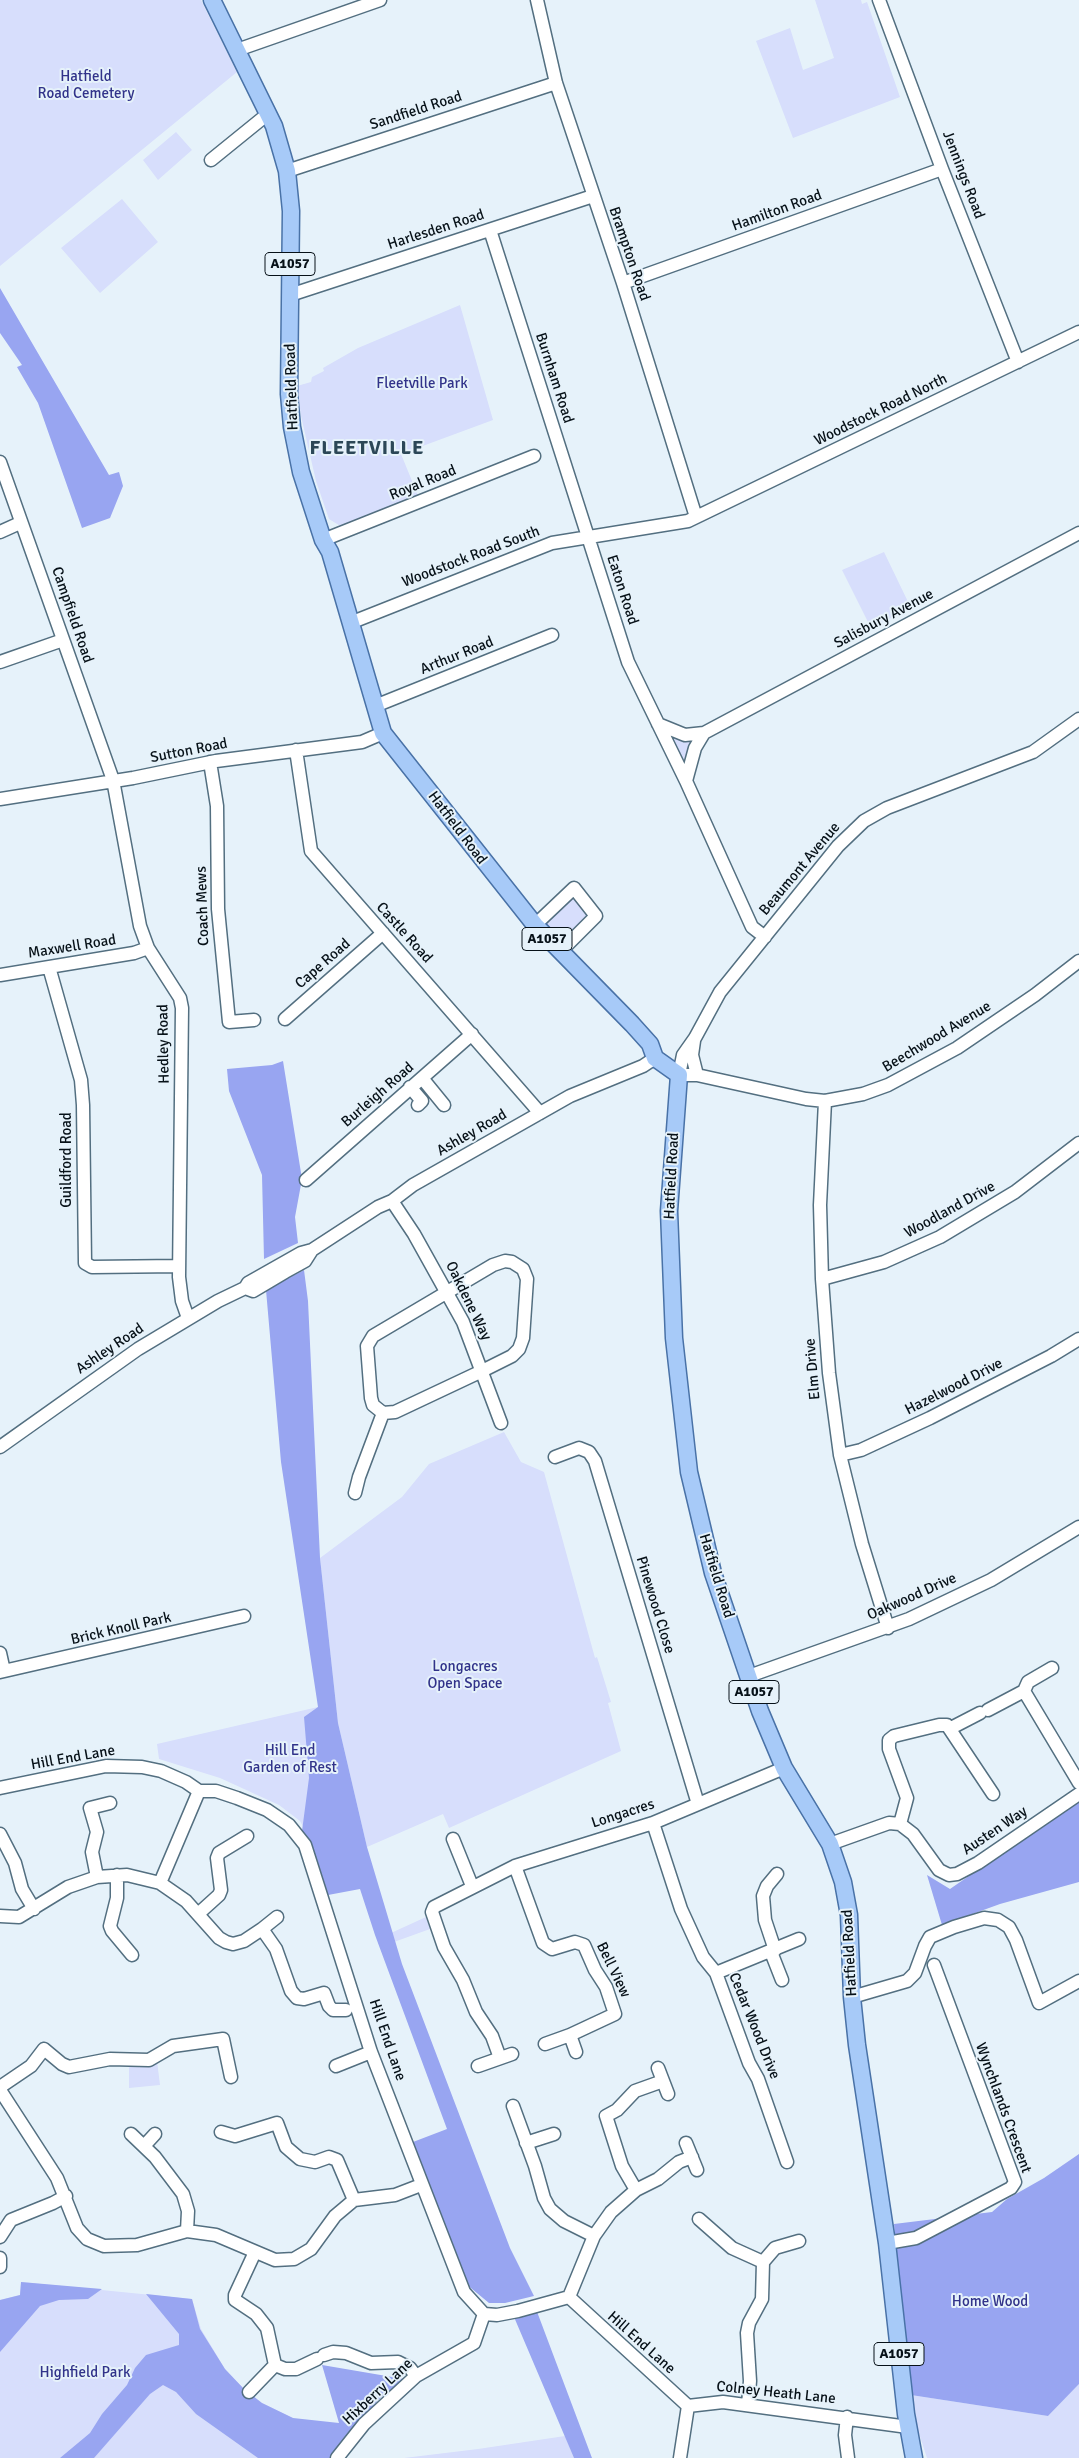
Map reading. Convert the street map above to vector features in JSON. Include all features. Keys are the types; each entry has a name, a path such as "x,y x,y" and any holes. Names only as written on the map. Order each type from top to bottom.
{"main road":[{"name":"Hatfield Road","path":"212,0 269,113 287,172 291,197 289,394 292,427 301,472 323,540 330,552 383,733 534,925 632,1024 650,1044 655,1058 679,1075 669,1211 674,1338 680,1413 689,1472 703,1535 748,1676 784,1768 830,1844 843,1882 849,1915 852,1996 887,2243 907,2420 914,2458"}],"street":[{"path":"237,50 248,44 380,0"},
{"name":"Brampton Road","path":"537,0 556,83 623,283 696,517"},
{"name":"Jennings Road","path":"879,0 942,169 1018,362"},
{"name":"Sandfield Road","path":"287,172 556,83"},
{"path":"211,160 269,113"},
{"name":"Hamilton Road","path":"623,283 942,169"},
{"name":"Harlesden Road","path":"290,295 593,196"},
{"name":"Burnham Road","path":"490,230 588,537"},
{"name":"Woodstock Road North","path":"696,517 1079,332"},
{"name":"Royal Road","path":"323,540 534,456"},
{"name":"Campfield Road","path":"0,462 20,523 113,780"},
{"name":"Woodstock Road South","path":"350,623 538,547 688,521 696,517"},
{"path":"0,532 20,523"},
{"name":"Salisbury Avenue","path":"658,724 685,735 704,733 1079,534"},
{"name":"Eaton Road","path":"588,537 625,654 658,724"},
{"name":"Arthur Road","path":"374,706 552,635"},
{"path":"0,662 63,640"},
{"name":"Beaumont Avenue","path":"679,1075 684,1055 720,992 838,846 864,821 886,808 1034,752 1079,718"},
{"path":"658,724 752,927 765,937"},
{"name":"Sutton Road","path":"0,799 133,778 210,762 362,742 383,733"},
{"path":"686,781 694,748 704,733"},
{"name":"Castle Road","path":"296,750 311,851 540,1113"},
{"name":"Coach Mews","path":"210,762 216,800 218,909 229,1022 254,1020"},
{"name":"Hedley Road","path":"113,780 137,915 148,948 176,990 182,1008 179,1291 188,1318"},
{"path":"534,925 574,888 596,916 560,952"},
{"name":"Cape Road","path":"285,1019 383,934"},
{"name":"Maxwell Road","path":"0,975 134,953 148,948"},
{"name":"Beechwood Avenue","path":"679,1075 697,1075 789,1096 825,1101 863,1094 915,1072 991,1025 1079,961"},
{"name":"Guildford Road","path":"49,967 81,1080 85,1263 92,1267 179,1266"},
{"name":"Burleigh Road","path":"306,1180 472,1034"},
{"name":"Beaumont Avenue","path":"695,1038 692,1047 697,1075"},
{"name":"Ashley Road","path":"1,1445 105,1371 188,1318 245,1288 248,1283 276,1272 301,1253 312,1250 378,1207 392,1201 412,1185 570,1096 643,1066 655,1058"},
{"path":"422,1078 444,1104"},
{"path":"410,1088 422,1101 418,1104"},
{"name":"Elm Drive","path":"825,1101 820,1205 822,1279 829,1373 840,1455 862,1544 888,1628"},
{"name":"Woodland Drive","path":"822,1279 884,1262 940,1237 1015,1192 1079,1143"},
{"name":"Oakdene Way","path":"392,1201 414,1234 463,1322 501,1423"},
{"path":"505,1261 512,1262 522,1269 527,1279 523,1338 519,1349 512,1356 482,1371 395,1412 383,1414 373,1405 371,1398 367,1346 373,1336 493,1265 505,1261"},
{"name":"Hazelwood Drive","path":"840,1455 861,1450 930,1418 1051,1356 1079,1339"},
{"path":"355,1494 359,1477 383,1414"},
{"name":"Pinewood Close","path":"555,1457 579,1448 589,1452 595,1461 698,1804"},
{"name":"Oakwood Drive","path":"748,1676 888,1628 990,1580 1079,1527"},
{"name":"Brick Knoll Park","path":"0,1653 2,1672 244,1616"},
{"path":"830,1844 889,1823 900,1824 907,1798 889,1749 889,1740 894,1736 939,1725 951,1728 1024,1691 1028,1682 1052,1668"},
{"path":"1024,1691 1079,1783"},
{"path":"951,1728 992,1794"},
{"name":"Hill End Lane","path":"0,1788 106,1766 124,1765 161,1771 186,1782 199,1791 216,1791 267,1810 289,1825 302,1839 371,2052 421,2185 464,2292 484,2314"},
{"name":"Longacres","path":"478,2066 506,2056 476,2012 463,1980 448,1956 432,1912 436,1905 514,1866 654,1822 784,1768"},
{"path":"160,1883 199,1791"},
{"name":"Austen Way","path":"900,1824 913,1834 939,1870 949,1875 957,1874 978,1863 1079,1794"},
{"path":"97,1877 92,1852 97,1832 86,1807 110,1803"},
{"name":"Cedar Wood Drive","path":"654,1822 681,1909 703,1957 716,1973 749,2063 758,2078 786,2162"},
{"path":"2,1830 15,1863 22,1889 34,1909"},
{"path":"198,1914 219,1895 221,1890 217,1858 219,1853 247,1836"},
{"path":"453,1839 472,1886"},
{"name":"Bell View","path":"514,1866 543,1943 552,1948 575,1942 584,1945 594,1970 621,2012 545,2044"},
{"path":"778,1874 767,1886 763,1896 765,1920 782,1980"},
{"path":"117,1875 118,1898 110,1926 132,1955"},
{"path":"0,1916 19,1917 68,1887 97,1877 117,1875 142,1877 160,1883 186,1901 219,1938 233,1944 244,1941 277,1917"},
{"path":"852,1996 907,1981 915,1973 930,1937 984,1918 998,1920 1009,1927 1016,1940 1039,2003 1079,1980"},
{"path":"262,1928 276,1949 291,1991 297,1998 304,1999 324,1993 329,2006 333,2010 346,2010"},
{"path":"716,1973 799,1939"},
{"name":"Wynchlands Crescent","path":"887,2243 916,2238 1011,2188 1015,2182 934,1965"},
{"path":"570,2035 576,2052"},
{"path":"231,2078 223,2039 173,2046 149,2060 110,2059 70,2067 62,2064 44,2049 31,2066 0,2089 57,2178 66,2196 77,2228 87,2239 104,2246 122,2247 187,2231 216,2235 275,2260 286,2261 303,2255 319,2240 335,2216 354,2200 392,2196 421,2185"},
{"path":"336,2066 371,2052"},
{"path":"658,2068 668,2094"},
{"path":"636,2190 622,2166 606,2116 617,2110 635,2091 663,2081"},
{"path":"513,2106 544,2198 550,2209 564,2221 594,2236"},
{"path":"221,2132 236,2142 277,2122 286,2146 300,2159 315,2162 329,2157 337,2160 354,2200"},
{"path":"131,2134 155,2157 183,2194 188,2210 187,2231"},
{"path":"144,2146 155,2134"},
{"path":"526,2143 554,2134"},
{"path":"686,2143 697,2170"},
{"path":"484,2314 518,2311 569,2297 594,2236 617,2205 636,2190 692,2157"},
{"path":"2,2228 11,2220 66,2196"},
{"path":"699,2219 732,2248 763,2262"},
{"path":"748,2405 750,2381 747,2333 749,2323 762,2299 763,2262 775,2248 799,2241"},
{"path":"255,2252 235,2295 235,2300 256,2314 267,2328 275,2365"},
{"path":"0,2258 0,2267"},
{"name":"Hill End Lane","path":"569,2297 688,2406"},
{"name":"Hixberry Lane","path":"337,2458 364,2424 416,2376 474,2343 484,2314"},
{"path":"275,2365 285,2369 296,2369 333,2352 346,2353 371,2363 398,2362 410,2368 416,2376"},
{"path":"249,2392 275,2365"},
{"name":"Colney Heath Lane","path":"688,2406 715,2401 883,2422 907,2420"},
{"path":"680,2458 688,2406"},
{"path":"847,2417 845,2435 848,2458"}],"green space":[{"name":"Hatfield Road Cemetery","path":"0,0 201,0 237,72 0,266"},
{"path":"815,0 861,0 862,4 867,2 900,97 793,138 756,41 790,28 803,70 834,58"},
{"path":"176,132 192,150 158,180 143,160"},
{"path":"122,199 158,242 100,293 61,248"},
{"path":"0,288 109,475 119,472 123,486 110,518 82,528 38,403 17,367 22,365 0,333"},
{"name":"Fleetville Park","path":"460,305 493,420 401,454 419,498 342,527 329,519 316,481 301,416 297,386 311,382 312,377 324,371 323,368 358,348"},
{"path":"884,552 911,608 871,628 842,570"},
{"path":"671,738 693,742 683,762"},
{"path":"574,889 594,913 559,947 537,922"},
{"path":"283,1061 302,1179 295,1217 298,1243 264,1259 262,1175 229,1091 227,1069 272,1065"},
{"path":"304,1270 308,1301 320,1558 338,1723 367,1847 402,1964 510,2248 534,2296 505,2303 489,2303 466,2284 413,2142 447,2129 375,1935 360,1889 328,1895 311,1845 302,1831 309,1778 304,1717 318,1707 281,1462 266,1290"},
{"name":"Longacres Open Space","path":"504,1432 521,1462 544,1472 595,1658 597,1657 611,1702 608,1703 621,1751 449,1828 443,1814 367,1847 338,1723 320,1558 402,1497 429,1464"},
{"name":"Hill End Garden of Rest","path":"318,1707 357,1869 322,1879 308,1836 300,1821 279,1805 220,1778 159,1759 157,1744"},
{"path":"1079,1800 1079,1882 1000,1904 942,1925 927,1875 950,1889"},
{"path":"426,1917 430,1929 394,1942 391,1933"},
{"path":"157,2061 160,2085 129,2088 129,2066 140,2067"},
{"name":"Home Wood","path":"1079,2154 1079,2384 1048,2416 911,2395 905,2358 894,2224 992,2212 1007,2199 1044,2178"},
{"name":"Highfield Park","path":"21,2282 192,2299 201,2329 225,2369 244,2389 262,2403 293,2418 330,2458 0,2458 0,2300 20,2295"},
{"path":"21,2282 102,2289 88,2299 59,2300 40,2306 0,2352 0,2300 20,2295"},
{"path":"146,2294 192,2299 200,2329 225,2369 244,2389 262,2403 293,2418 339,2423 322,2365 404,2379 378,2400 332,2458 258,2458 196,2414 176,2392 163,2385 150,2394 94,2458 60,2458 90,2433 102,2414 127,2385 135,2368 146,2355 179,2345 179,2334"},
{"path":"536,2309 592,2458 574,2458 514,2317"},
{"path":"1079,2384 1079,2458 927,2458 915,2421 911,2395 1048,2416"},
{"path":"565,2436 574,2458 404,2458 478,2449"}],"district":[{"name":"FLEETVILLE","path":"367,449"}]}
